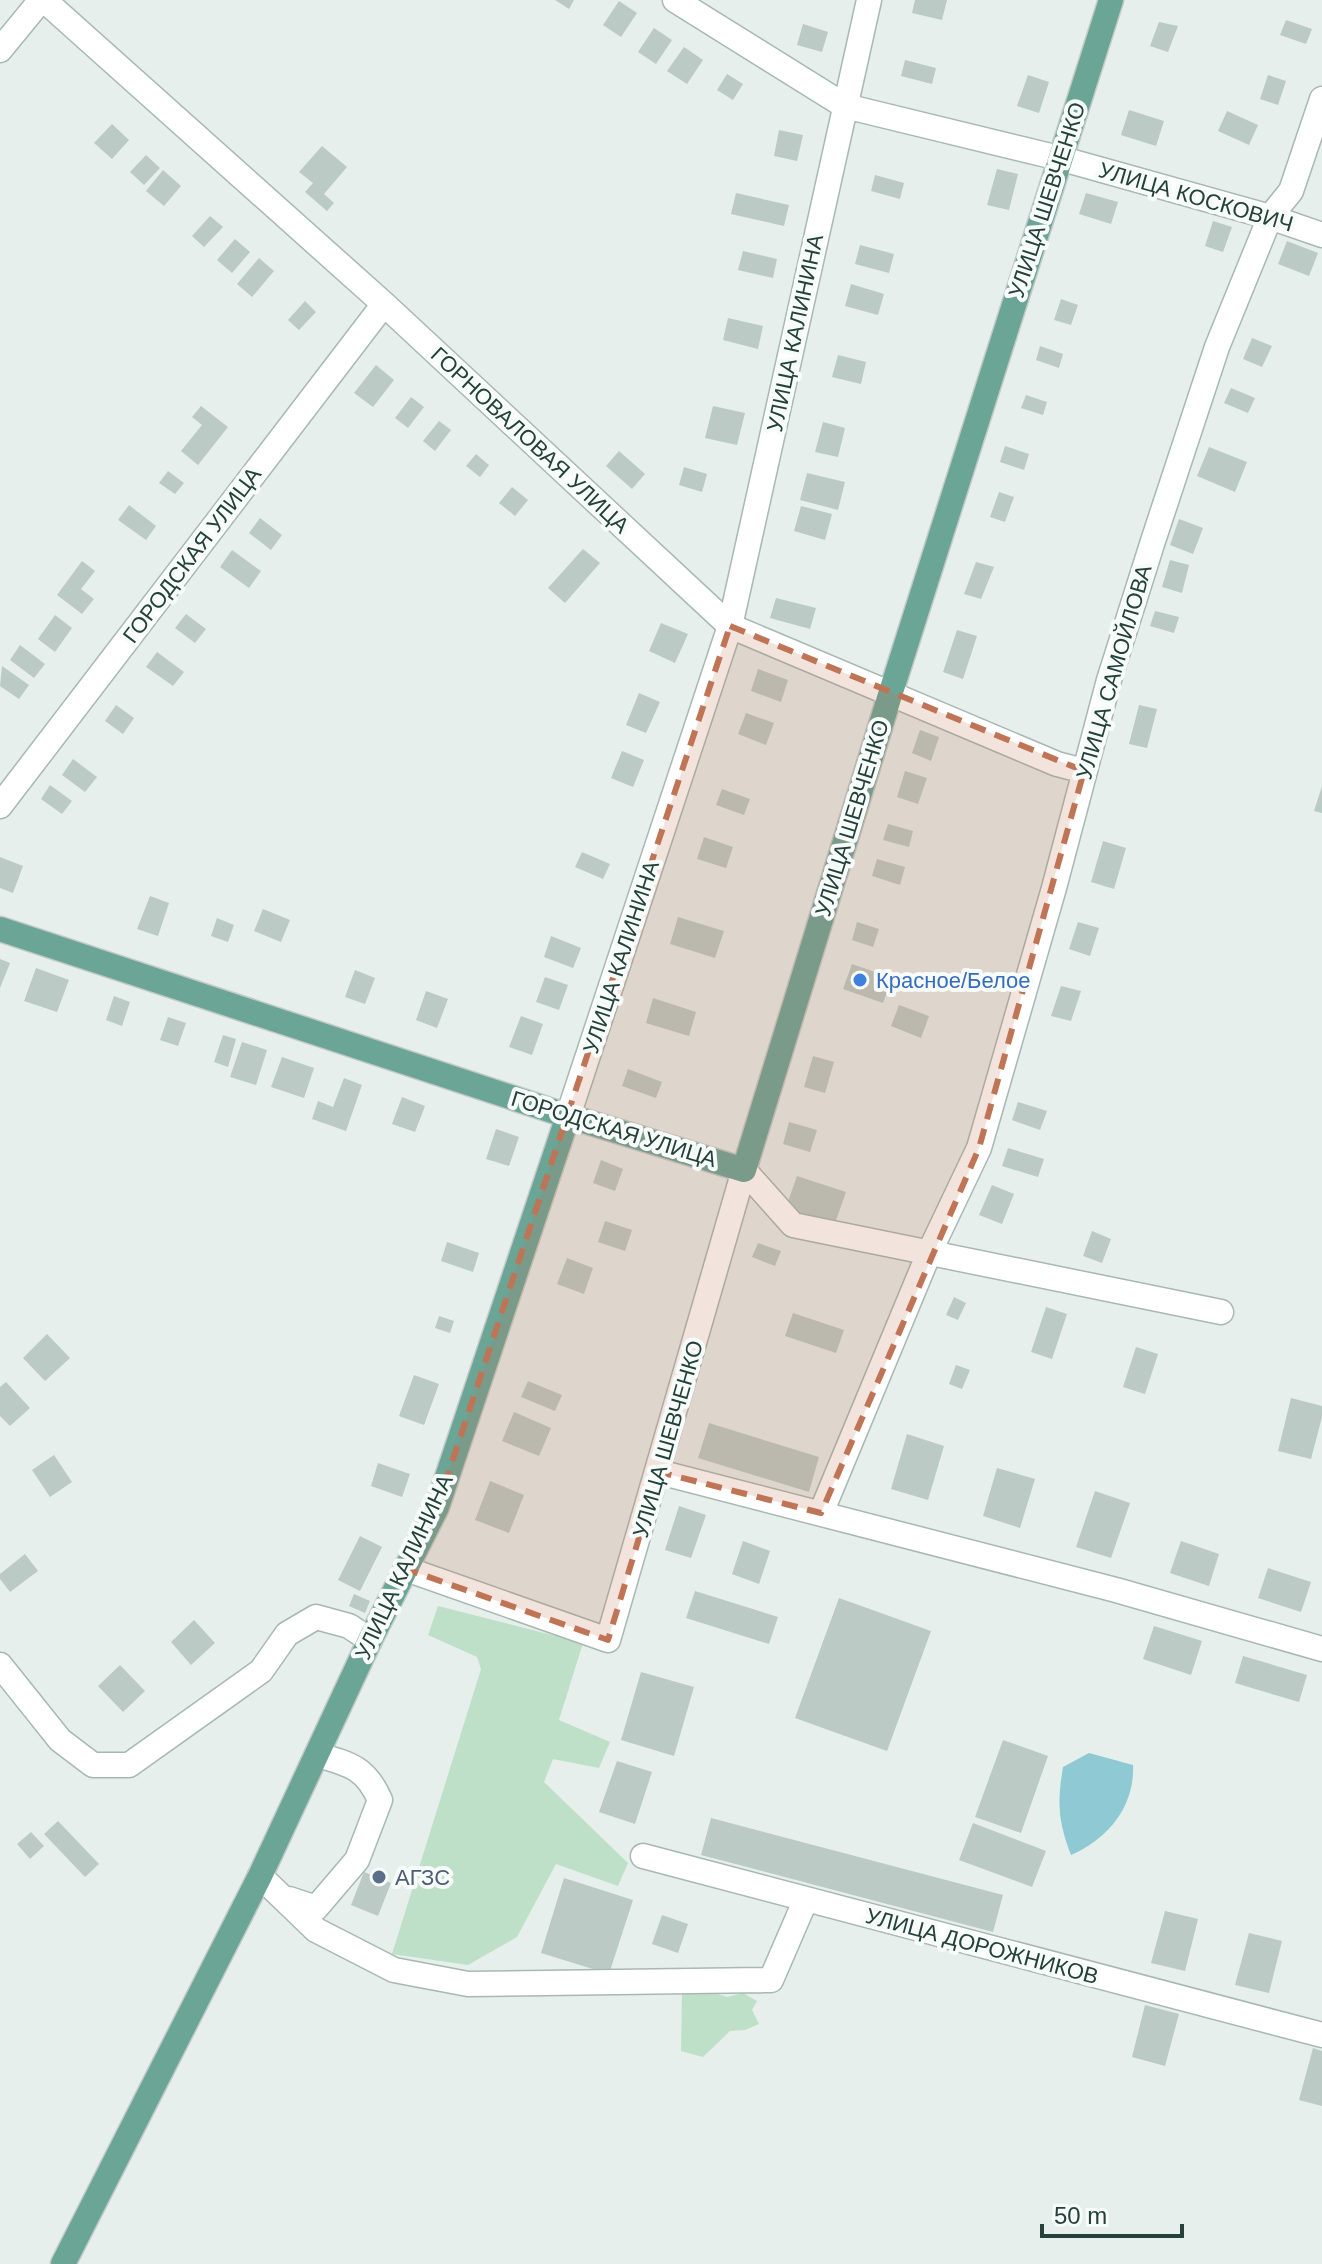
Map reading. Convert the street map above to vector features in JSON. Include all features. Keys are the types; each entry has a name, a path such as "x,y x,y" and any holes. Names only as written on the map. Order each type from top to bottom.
{"main road":[{"name":"УЛИЦА ШЕВЧЕНКО","path":"744,1170 890,695 1111,0"},
{"name":"ГОРОДСКАЯ УЛИЦА","path":"0,929 568,1116 744,1170"},
{"name":"УЛИЦА КАЛИНИНА","path":"63,2264 260,1876 370,1640 437,1507 568,1116"}],"street":[{"path":"0,50 43,0"},
{"name":"ГОРНОВАЛОВАЯ УЛИЦА","path":"43,0 384,304 730,626 1057,764 1084,771"},
{"name":"УЛИЦА КОСКОВИЧ","path":"675,0 845,106 1059,158 1270,217 1322,235"},
{"name":"УЛИЦА КАЛИНИНА","path":"568,1116 730,626 869,0"},
{"name":"УЛИЦА САМОЙЛОВА","path":"821,1513 929,1253 979,1148 1054,888 1109,680 1217,347 1270,217 1291,191 1322,99"},
{"name":"ГОРОДСКАЯ УЛИЦА","path":"0,806 384,304"},
{"name":"ГОРОДСКАЯ УЛИЦА","path":"744,1170 793,1225 1221,1312"},
{"name":"УЛИЦА ШЕВЧЕНКО","path":"406,1569 608,1640 744,1170"},
{"path":"659,1472 1116,1590 1322,1649"},
{"path":"0,1665 60,1740 93,1765 129,1765 261,1671 287,1634 316,1617 349,1626 370,1640"},
{"path":"279,1896 316,1908 357,1860 380,1800 371,1781 348,1763 318,1755"},
{"name":"УЛИЦА ДОРОЖНИКОВ","path":"643,1856 1322,2035"},
{"path":"260,1876 316,1930 394,1970 468,1984 771,1980 806,1899"}],"highlighted area":[{"path":"730,626 1084,771 979,1148 821,1513 659,1472 608,1640 406,1569 437,1507"}],"green space":[{"path":"438,1606 583,1643 559,1720 610,1742 599,1768 553,1759 544,1782 628,1863 618,1886 556,1864 517,1937 468,1965 392,1954 481,1669 477,1657 428,1635"},
{"path":"700,1988 727,1997 743,1993 757,2001 752,2010 759,2024 745,2030 730,2031 703,2057 681,2051 682,1991"}],"water":[{"path":"1089,1753 1133,1765 1132,1780 1117,1819 1097,1840 1071,1855 1060,1812 1063,1767"}],"building":[{"path":"555,0 574,0 569,9"},
{"path":"915,0 947,0 942,20 912,13"},
{"path":"619,1 637,13 621,37 603,25"},
{"path":"1286,20 1312,29 1306,44 1280,35"},
{"path":"1159,22 1178,26 1168,52 1150,46"},
{"path":"803,24 828,32 822,52 797,45"},
{"path":"654,28 672,40 656,64 638,52"},
{"path":"684,47 703,60 687,84 667,71"},
{"path":"905,60 936,68 932,84 901,76"},
{"path":"727,74 743,84 733,100 717,90"},
{"path":"1028,75 1049,82 1039,113 1017,106"},
{"path":"1268,75 1286,81 1278,105 1260,99"},
{"path":"1129,110 1164,121 1156,146 1121,135"},
{"path":"1227,111 1258,125 1249,145 1218,131"},
{"path":"112,124 129,140 112,159 94,143"},
{"path":"779,130 803,135 797,161 774,156"},
{"path":"322,146 347,167 324,194 334,203 327,211 305,192 313,183 299,172"},
{"path":"146,155 160,168 144,185 130,172"},
{"path":"997,169 1018,174 1009,210 987,205"},
{"path":"163,170 181,186 164,206 146,191"},
{"path":"875,175 904,183 900,199 871,191"},
{"path":"736,193 789,205 784,226 731,214"},
{"path":"1086,193 1118,202 1111,224 1079,214"},
{"path":"210,216 223,227 204,247 192,236"},
{"path":"1213,221 1232,227 1223,252 1205,246"},
{"path":"235,239 250,252 232,273 217,260"},
{"path":"1287,241 1318,253 1309,276 1278,264"},
{"path":"860,245 894,254 889,273 855,264"},
{"path":"743,251 777,259 773,278 738,270"},
{"path":"259,258 274,271 252,297 237,284"},
{"path":"851,284 884,294 878,315 845,306"},
{"path":"1061,299 1078,305 1071,325 1054,320"},
{"path":"305,301 316,312 299,330 288,320"},
{"path":"728,318 763,326 758,349 723,340"},
{"path":"1252,338 1272,346 1262,367 1243,359"},
{"path":"1040,346 1063,354 1059,368 1036,360"},
{"path":"838,355 866,362 861,384 832,377"},
{"path":"376,365 394,380 373,407 354,393"},
{"path":"1231,388 1255,398 1248,413 1224,403"},
{"path":"1026,395 1047,402 1043,415 1021,408"},
{"path":"411,397 424,407 408,428 395,418"},
{"path":"201,406 228,427 198,465 181,451 202,425 192,417"},
{"path":"713,406 745,413 737,445 705,438"},
{"path":"439,421 451,430 435,451 423,441"},
{"path":"823,422 845,428 838,457 815,452"},
{"path":"1005,446 1029,454 1024,470 1000,462"},
{"path":"1209,447 1247,462 1235,492 1197,476"},
{"path":"619,451 645,474 632,489 606,466"},
{"path":"476,454 489,465 480,477 466,466"},
{"path":"684,467 707,474 702,492 679,485"},
{"path":"168,471 184,483 175,494 159,483"},
{"path":"807,473 845,482 838,510 800,500"},
{"path":"512,487 528,500 515,516 499,503"},
{"path":"999,492 1014,497 1005,522 990,517"},
{"path":"129,505 156,526 146,540 118,520"},
{"path":"801,506 832,514 825,540 794,531"},
{"path":"260,518 282,535 271,550 249,533"},
{"path":"1179,519 1203,528 1193,554 1170,545"},
{"path":"583,549 600,563 565,603 548,588"},
{"path":"232,550 261,571 249,588 220,567"},
{"path":"1170,560 1189,565 1182,593 1162,587"},
{"path":"82,561 95,571 81,589 94,599 82,614 57,595"},
{"path":"976,562 994,567 981,599 964,594"},
{"path":"776,598 816,608 810,629 770,618"},
{"path":"1155,611 1179,617 1174,633 1150,626"},
{"path":"186,614 206,629 195,643 175,628"},
{"path":"55,615 72,628 55,652 38,639"},
{"path":"661,623 688,634 675,663 649,651"},
{"path":"957,630 977,636 963,679 943,672"},
{"path":"20,645 45,664 34,678 10,660"},
{"path":"157,652 184,672 173,686 146,667"},
{"path":"2,666 29,685 19,699 0,686"},
{"path":"758,669 788,680 781,702 751,691"},
{"path":"639,693 660,702 646,733 626,725"},
{"path":"116,705 134,718 123,734 105,721"},
{"path":"1139,705 1157,709 1147,748 1129,744"},
{"path":"746,713 774,723 766,745 738,734"},
{"path":"920,730 939,737 931,761 912,753"},
{"path":"622,751 644,760 633,787 611,778"},
{"path":"73,759 97,777 85,792 62,775"},
{"path":"905,771 927,778 918,804 897,797"},
{"path":"50,785 72,801 62,814 41,799"},
{"path":"1322,786 1322,813 1314,811"},
{"path":"722,789 750,799 744,815 716,805"},
{"path":"888,824 913,831 909,847 883,840"},
{"path":"704,837 733,847 726,868 697,859"},
{"path":"1103,841 1126,848 1114,889 1091,882"},
{"path":"582,852 610,864 603,879 575,867"},
{"path":"0,857 23,866 13,893 0,888"},
{"path":"877,859 905,867 900,885 872,876"},
{"path":"150,896 169,903 158,936 137,929"},
{"path":"263,909 290,920 281,942 254,931"},
{"path":"678,917 724,931 715,958 670,944"},
{"path":"217,918 234,925 228,942 211,936"},
{"path":"857,922 879,929 873,947 852,940"},
{"path":"1078,922 1099,928 1090,956 1069,949"},
{"path":"551,936 581,948 573,968 544,957"},
{"path":"0,959 10,963 0,988"},
{"path":"852,964 892,978 883,1003 843,989"},
{"path":"36,968 69,980 57,1012 24,1001"},
{"path":"355,970 375,978 365,1004 345,997"},
{"path":"545,977 568,985 559,1010 536,1002"},
{"path":"1061,986 1081,991 1071,1021 1051,1016"},
{"path":"426,991 448,999 437,1028 416,1020"},
{"path":"114,996 130,1002 122,1026 106,1020"},
{"path":"653,998 696,1012 689,1036 646,1023"},
{"path":"899,1005 929,1016 921,1038 891,1026"},
{"path":"521,1016 543,1024 532,1055 509,1047"},
{"path":"168,1017 186,1023 178,1046 160,1040"},
{"path":"223,1035 236,1039 228,1067 214,1062"},
{"path":"242,1042 267,1050 256,1085 230,1077"},
{"path":"813,1056 834,1062 825,1093 804,1087"},
{"path":"282,1057 314,1068 304,1098 271,1087"},
{"path":"628,1069 662,1082 656,1098 622,1086"},
{"path":"344,1078 362,1085 346,1131 312,1119 318,1101 333,1107"},
{"path":"402,1097 425,1106 415,1132 392,1124"},
{"path":"1018,1102 1047,1111 1040,1130 1012,1120"},
{"path":"789,1122 817,1130 810,1152 783,1144"},
{"path":"496,1129 519,1137 509,1166 486,1159"},
{"path":"1008,1148 1044,1159 1038,1177 1002,1166"},
{"path":"601,1160 623,1169 615,1191 593,1183"},
{"path":"797,1176 846,1192 834,1226 785,1210"},
{"path":"992,1185 1014,1194 1002,1224 979,1215"},
{"path":"605,1221 632,1230 625,1251 598,1242"},
{"path":"1092,1231 1111,1239 1102,1263 1083,1256"},
{"path":"447,1242 479,1253 473,1272 441,1261"},
{"path":"758,1243 781,1251 775,1266 752,1257"},
{"path":"567,1258 593,1268 584,1294 557,1284"},
{"path":"954,1297 966,1303 958,1320 946,1315"},
{"path":"1046,1307 1067,1314 1052,1359 1031,1352"},
{"path":"793,1313 844,1330 836,1353 785,1336"},
{"path":"439,1316 454,1321 450,1333 435,1328"},
{"path":"47,1334 70,1358 45,1381 23,1358"},
{"path":"1136,1347 1158,1354 1145,1394 1123,1387"},
{"path":"956,1365 970,1370 962,1389 949,1384"},
{"path":"414,1375 439,1384 424,1425 399,1416"},
{"path":"528,1381 562,1395 555,1411 521,1397"},
{"path":"6,1382 30,1408 10,1426 0,1416 0,1387"},
{"path":"1291,1398 1322,1406 1311,1459 1278,1451"},
{"path":"514,1412 551,1428 539,1456 502,1441"},
{"path":"709,1423 819,1457 809,1492 698,1458"},
{"path":"907,1434 944,1446 928,1500 891,1489"},
{"path":"54,1455 72,1482 50,1497 32,1470"},
{"path":"378,1463 410,1474 402,1497 371,1486"},
{"path":"997,1468 1035,1479 1020,1528 983,1516"},
{"path":"490,1481 524,1495 509,1533 475,1520"},
{"path":"1095,1491 1130,1503 1111,1558 1076,1547"},
{"path":"679,1506 706,1515 691,1558 665,1550"},
{"path":"360,1536 382,1547 360,1591 338,1580"},
{"path":"743,1541 770,1551 759,1584 732,1574"},
{"path":"1181,1541 1219,1554 1209,1586 1170,1573"},
{"path":"25,1554 38,1571 10,1592 0,1579 0,1574"},
{"path":"1268,1568 1311,1582 1301,1612 1258,1598"},
{"path":"695,1591 778,1617 769,1644 686,1618"},
{"path":"354,1594 370,1601 365,1613 349,1606"},
{"path":"839,1598 931,1631 887,1751 795,1718"},
{"path":"194,1620 215,1643 191,1665 171,1642"},
{"path":"1154,1626 1202,1641 1191,1675 1143,1659"},
{"path":"1243,1656 1307,1675 1299,1702 1235,1683"},
{"path":"120,1665 145,1691 123,1712 98,1686"},
{"path":"641,1672 694,1687 674,1756 621,1740"},
{"path":"1003,1740 1048,1756 1021,1833 975,1817"},
{"path":"617,1761 652,1772 635,1824 599,1812"},
{"path":"711,1818 1003,1895 993,1932 701,1855"},
{"path":"58,1821 99,1864 85,1877 44,1834"},
{"path":"973,1823 1046,1851 1032,1887 959,1860"},
{"path":"31,1832 44,1846 30,1859 17,1844"},
{"path":"364,1872 391,1883 378,1916 351,1905"},
{"path":"564,1878 633,1900 609,1974 541,1953"},
{"path":"1165,1911 1198,1919 1185,1971 1151,1963"},
{"path":"662,1915 688,1924 678,1953 652,1944"},
{"path":"1249,1933 1282,1941 1269,1993 1235,1985"},
{"path":"1145,2005 1179,2014 1165,2066 1132,2057"},
{"path":"1313,2048 1322,2051 1322,2106 1299,2100"}],"place":[{"name":"Красное/Белое","path":"860,980"},
{"name":"АГЗС","path":"379,1877"}]}
